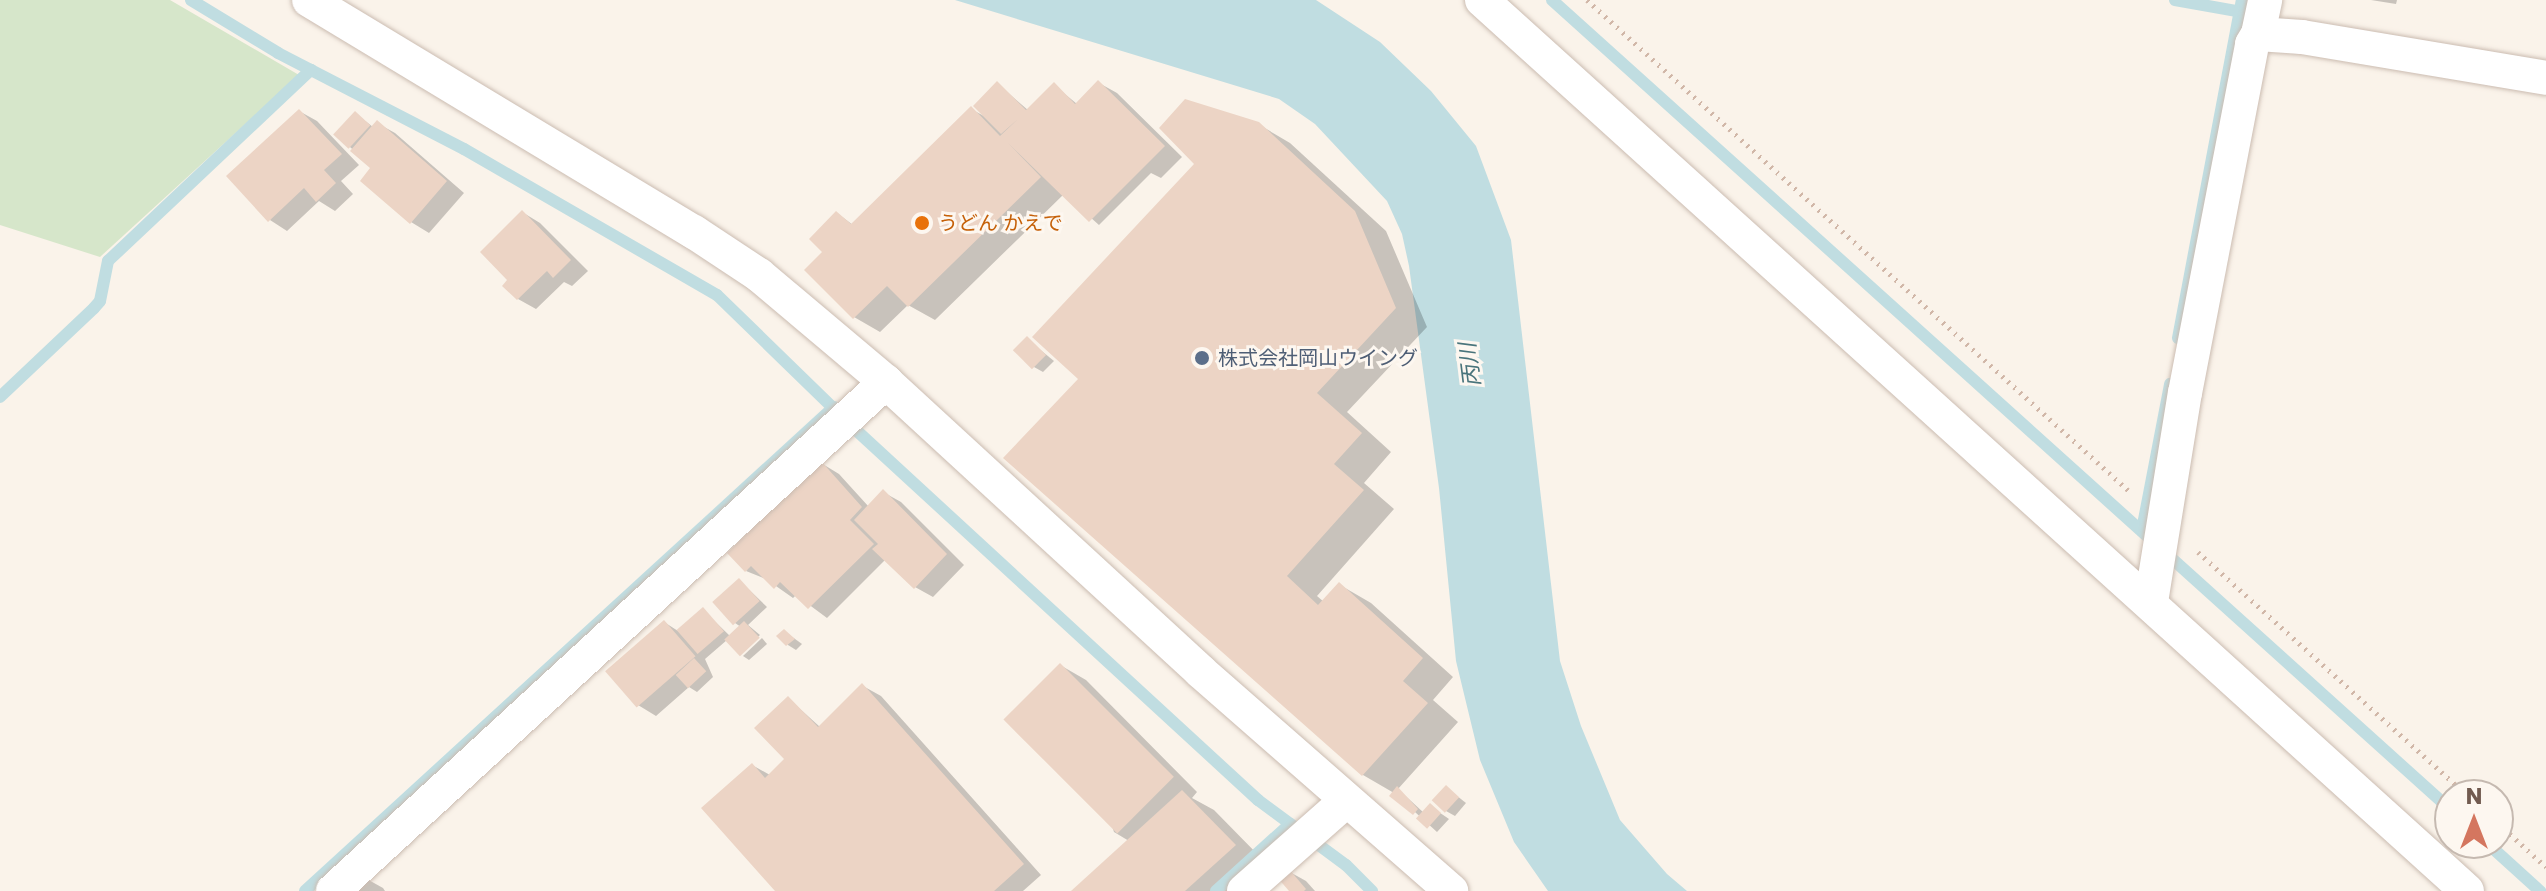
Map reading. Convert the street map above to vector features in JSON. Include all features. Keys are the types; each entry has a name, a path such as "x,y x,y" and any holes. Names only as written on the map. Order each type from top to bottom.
{"street":[{"path":"309,0 729,254 886,382 1200,671 1451,891"},
{"path":"1482,0 2467,891"},
{"path":"2151,602 2157,566 2156,512 2246,75 2262,16 2302,37 2546,78"},
{"path":"333,891 886,382"},
{"path":"1244,891 1347,800"}],"path":[{"path":"1587,0 2156,512 2186,532 2192,547 2449,779"},
{"path":"2514,838 2546,867"}],"green space":[{"path":"0,0 170,0 299,75 100,257 0,225"}],"water":[{"name":"丙川","path":"955,0 1316,0 1380,42 1431,91 1476,146 1511,240 1560,661 1581,726 1620,820 1667,874 1687,891 1548,891 1514,842 1480,760 1456,661 1439,488 1409,266 1402,234 1387,201 1315,124 1279,99"}],"building":[{"name":"うどん かえで","path":"1098,80 1165,146 1089,222 1008,143 1041,177 908,307 887,286 853,319 804,270 822,252 809,239 836,211 851,224 971,106 1000,136 1019,118 1001,134 973,106 997,81 1026,110 1054,82 1075,104"},
{"name":"株式会社岡山ウイング","path":"1185,99 1259,122 1355,211 1396,308 1317,393 1362,433 1334,464 1364,490 1287,576 1318,605 1339,582 1423,658 1403,681 1428,703 1362,776 1003,458 1078,379 1032,337 1194,164 1159,128"},
{"path":"299,109 342,154 324,170 336,183 316,202 304,188 268,222 226,176"},
{"path":"355,111 370,125 349,149 333,134"},
{"path":"377,120 447,181 410,224 360,181 370,168 350,151"},
{"path":"522,210 571,260 553,278 547,271 517,300 502,286 507,280 480,252"},
{"path":"1027,336 1046,355 1032,369 1013,350"},
{"path":"821,461 862,507 850,520 874,544 808,609 780,582 774,589 751,566 745,572 727,553"},
{"path":"883,489 947,554 914,589 872,549 878,544 854,520"},
{"path":"739,578 760,601 733,625 712,602"},
{"path":"703,607 724,631 698,654 677,630"},
{"path":"664,620 695,656 637,707 605,671"},
{"path":"744,621 760,638 740,656 724,639"},
{"path":"784,629 795,639 786,646 776,636"},
{"path":"694,658 706,671 688,688 676,675"},
{"path":"1060,663 1174,777 1117,833 1003,720"},
{"path":"862,683 1024,864 994,891 775,891 701,808 752,763 765,778 784,759 754,728 788,696 818,727"},
{"path":"1446,785 1459,797 1445,813 1432,800"},
{"path":"1397,786 1418,809 1413,815 1389,796"},
{"path":"1182,790 1236,845 1185,891 1071,891"},
{"path":"1430,803 1441,813 1427,829 1416,819"},
{"path":"1288,868 1306,889 1304,891 1289,891 1277,877"}],"waterway":[{"path":"191,0 278,53 464,149 717,295 857,431 1258,800 1346,865 1372,891"},
{"path":"1552,0 2434,795"},
{"path":"2175,0 2247,13"},
{"path":"2178,338 2242,0"},
{"path":"0,397 100,301 108,261 311,70"},
{"path":"2142,530 2170,384"},
{"path":"305,891 834,407"},
{"path":"1216,891 1290,824"},
{"path":"2505,859 2540,891"}],"place":[{"name":"うどん かえで","path":"922,223"},
{"name":"株式会社岡山ウイング","path":"1202,358"}]}
